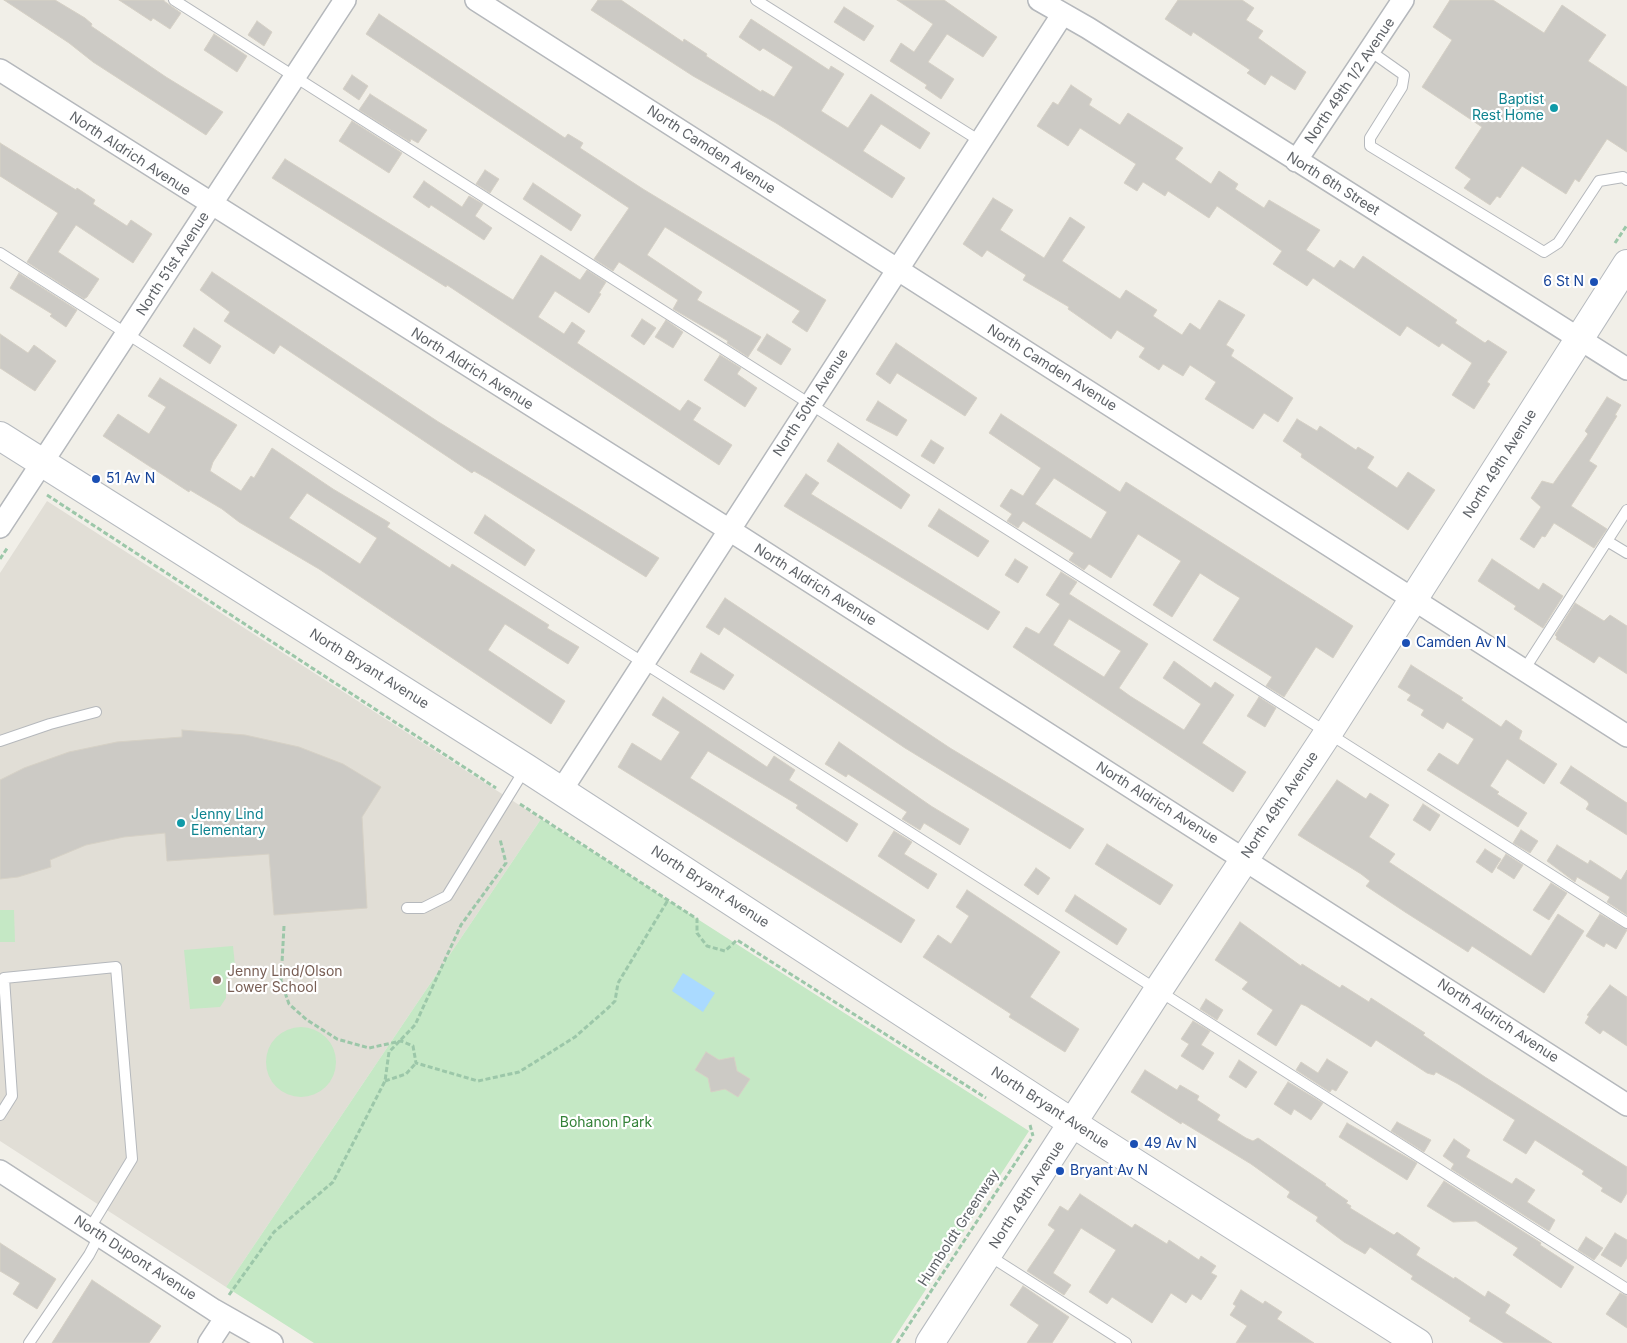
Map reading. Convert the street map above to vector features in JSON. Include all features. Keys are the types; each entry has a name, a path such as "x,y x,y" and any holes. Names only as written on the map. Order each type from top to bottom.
{"street":[{"name":"North 51st Avenue","path":"0,528 41,462 127,335 345,0"},
{"name":"North Camden Avenue","path":"476,0 1627,736"},
{"name":"North 6th Street","path":"1039,0 1064,7 1088,28 1627,369"},
{"name":"North 49th 1/2 Avenue","path":"1296,161 1404,0"},
{"name":"North 50th Avenue","path":"562,791 980,141 1064,7"},
{"name":"North Aldrich Avenue","path":"0,70 211,205 729,530 1627,1105"},
{"name":"North 49th Avenue","path":"930,1343 1244,858 1328,733 1627,264"},
{"name":"North Bryant Avenue","path":"0,436 562,791 1073,1123 1418,1343"},
{"name":"North Dupont Avenue","path":"0,1172 95,1231 226,1317 272,1343"},
{"path":"210,1343 226,1317"}],"lane":[{"path":"174,0 809,406 1627,923"},
{"path":"756,0 980,141"},
{"path":"1370,50 1404,75 1402,87 1370,138 1370,146 1544,252 1558,243 1599,181 1623,177 1627,180"},
{"path":"0,253 1157,992 1627,1289"},
{"path":"1524,670 1627,510"},
{"path":"1607,541 1627,553"},
{"path":"0,741 50,724 96,712"},
{"path":"407,908 423,908 447,896 526,768"},
{"path":"0,1115 12,1096 4,978 116,967 132,1159 95,1231 89,1256 29,1343"},
{"path":"988,1255 1126,1343"}],"path":[{"path":"50,498 697,919 697,933 707,946 724,951 737,940 989,1100"},
{"path":"515,811 519,804"},
{"path":"229,1296 274,1232 333,1182 385,1081 389,1052 415,1025 461,925 506,862 500,839 504,832"},
{"path":"416,1063 478,1082 519,1072 575,1037 615,1001 618,983 668,900"},
{"path":"284,926 281,982 289,1004 307,1020 337,1039 369,1048 401,1041 413,1046 416,1063"},
{"path":"385,1081 406,1074 416,1063"},
{"path":"1022,1121 1031,1126 1033,1136"},
{"name":"Humboldt Greenway","path":"897,1343 1033,1136 1038,1133"}],"shaded area":[{"name":"Jenny Lind/Olson Lower School","path":"47,501 541,819 226,1287 0,1141 0,573"}],"green space":[{"name":"Bohanon Park","path":"541,819 1029,1131 891,1343 314,1343 226,1287"},
{"path":"0,910 14,910 15,942 0,942"},
{"path":"233,946 236,975 226,978 226,998 220,1007 190,1009 184,950"},
{"path":"308,1027 321,1033 330,1042 334,1048 336,1062 334,1076 326,1087 315,1095 294,1097 287,1095 276,1087 268,1076 266,1055 268,1048 276,1037 287,1029"}],"water":[{"path":"683,973 715,993 703,1012 672,991"}],"building":[{"path":"4,0 55,0 85,18 92,24 91,26 166,77 223,112 206,135 93,62 69,43"},
{"path":"119,0 164,0 181,13 170,29 153,18 151,21"},
{"path":"598,0 621,0 683,42 684,39 707,54 706,56 761,92 762,90 774,97 793,67 763,48 760,51 739,37 751,19 829,70 831,66 844,74 821,111 848,128 871,94 930,133 920,149 881,124 863,151 905,178 892,198 776,123 693,76 591,10"},
{"path":"897,0 944,0 997,37 983,57 947,34 928,62 954,79 941,99 925,88 927,85 890,61 901,43 914,52 933,24"},
{"path":"1178,0 1242,0 1254,8 1246,20 1263,31 1258,38 1306,72 1295,90 1271,75 1265,85 1247,73 1250,70 1193,32 1191,36 1165,19"},
{"name":"Baptist Rest Home","path":"1450,0 1493,0 1544,33 1562,5 1606,35 1588,61 1627,87 1627,152 1607,139 1579,182 1575,179 1566,194 1522,166 1500,198 1497,196 1490,205 1464,188 1471,179 1455,168 1482,127 1422,87 1452,40 1433,27"},
{"path":"844,7 874,26 864,41 834,22"},
{"path":"379,14 565,138 568,134 583,143 580,148 643,189 826,300 807,332 792,322 800,311 665,227 647,255 702,292 697,300 761,337 748,357 727,343 728,341 673,309 678,300 619,262 613,271 594,259 629,208 366,34"},
{"path":"257,21 272,32 264,46 248,35"},
{"path":"214,34 247,56 237,72 204,50"},
{"path":"352,75 368,86 359,100 343,89"},
{"path":"1071,85 1092,99 1089,105 1120,125 1128,113 1183,148 1175,159 1211,184 1219,171 1238,184 1235,189 1264,208 1269,200 1320,230 1306,250 1334,268 1340,260 1354,269 1363,256 1457,320 1455,323 1485,343 1488,340 1507,352 1487,382 1490,384 1474,409 1452,395 1472,363 1442,343 1439,347 1407,326 1400,336 1313,278 1307,286 1273,264 1282,251 1217,206 1209,218 1168,191 1165,196 1143,182 1137,191 1124,183 1136,164 1080,128 1068,146 1037,126 1053,102 1058,105"},
{"path":"370,94 427,130 418,143 411,139 410,142 359,110"},
{"path":"352,121 402,153 389,173 339,141"},
{"path":"0,143 76,190 77,188 95,200 93,204 127,226 131,220 152,234 133,263 76,225 58,252 99,279 87,297 84,299 27,262 58,213 0,176"},
{"path":"285,159 513,300 541,255 580,280 587,270 606,282 589,313 555,291 538,317 564,334 572,322 585,331 577,343 680,411 688,400 701,408 693,420 732,445 719,465 447,285 446,287 272,178"},
{"path":"485,170 499,179 490,193 476,184"},
{"path":"424,181 462,207 469,196 483,204 475,216 492,228 484,240 431,205 429,208 413,197"},
{"path":"533,183 581,215 571,231 523,199"},
{"path":"993,198 1013,210 1000,230 1044,258 1070,217 1085,227 1062,261 1120,299 1126,290 1157,310 1153,316 1182,335 1190,323 1200,330 1219,300 1245,315 1226,345 1234,350 1231,356 1293,398 1278,422 1264,413 1253,429 1205,399 1216,382 1190,365 1183,376 1163,364 1159,370 1139,357 1145,348 1117,330 1111,339 1068,309 1069,307 1023,280 1026,275 987,250 982,257 963,244"},
{"path":"212,272 437,421 659,558 646,577 488,479 474,471 472,473 280,345 274,354 224,321 230,312 200,290"},
{"path":"19,273 77,310 66,327 50,316 52,314 10,288"},
{"path":"642,319 656,328 644,345 631,336"},
{"path":"666,320 683,332 673,348 655,337"},
{"path":"194,328 221,346 210,364 183,346"},
{"path":"0,334 28,353 34,345 56,361 35,391 0,368"},
{"path":"767,334 791,349 781,365 757,350"},
{"path":"896,343 977,398 965,416 897,373 890,384 876,374"},
{"path":"720,355 741,368 737,374 757,388 745,407 704,380"},
{"path":"160,378 237,425 213,462 210,471 241,491 251,476 254,478 272,448 333,489 390,523 387,527 450,568 452,564 549,625 547,628 579,647 568,664 505,624 488,650 565,701 551,724 319,569 239,522 222,509 190,490 189,492 103,436 118,414 149,434 166,407 148,396","holes":["307,493 377,538 360,564 289,518"]},
{"path":"1607,397 1621,405 1615,415 1617,416 1589,461 1597,466 1571,506 1607,529 1594,548 1554,523 1545,537 1542,536 1534,548 1520,539 1541,507 1531,498 1542,481 1553,484 1588,434 1585,431"},
{"path":"878,401 907,420 897,436 866,420"},
{"path":"1001,414 1120,492 1126,482 1353,626 1333,658 1316,647 1284,697 1266,686 1272,677 1213,640 1240,598 1200,573 1172,617 1153,605 1181,561 1138,534 1111,578 1089,564 1084,570 1069,560 1074,553 1023,521 1018,528 1007,521 1012,514 1000,506 1011,489 1023,496 1041,468 989,433","holes":["1054,478 1107,512 1091,539 1035,504"]},
{"path":"1297,419 1317,431 1320,426 1356,450 1358,447 1374,457 1367,468 1397,488 1408,472 1435,490 1408,530 1301,457 1302,454 1283,441"},
{"path":"931,440 944,448 934,464 921,456"},
{"path":"838,443 910,495 901,509 827,461"},
{"path":"806,474 819,483 811,494 1000,612 988,630 784,506"},
{"path":"939,509 989,541 978,557 928,526"},
{"path":"485,515 535,550 525,566 474,533"},
{"path":"1015,559 1028,567 1018,583 1005,575"},
{"path":"1492,559 1539,590 1543,583 1563,596 1543,628 1514,609 1516,606 1478,581"},
{"path":"1061,572 1077,582 1069,594 1148,644 1119,688 1184,730 1201,704 1163,678 1174,661 1211,688 1215,682 1234,695 1202,743 1246,772 1233,792 1013,647 1026,627 1039,634 1060,604 1046,595","holes":["1069,619 1121,651 1104,677 1053,645"]},
{"path":"725,598 950,748 1084,829 1070,849 905,748 724,627 719,635 706,627"},
{"path":"1575,603 1604,621 1610,615 1627,626 1627,674 1599,656 1594,663 1556,639 1555,635"},
{"path":"701,653 734,675 724,690 690,672"},
{"path":"1411,665 1463,698 1461,700 1501,727 1506,720 1522,731 1519,739 1557,764 1544,784 1507,759 1490,786 1499,792 1497,794 1527,813 1518,827 1427,770 1439,753 1458,765 1474,739 1447,722 1443,729 1421,715 1424,710 1407,700 1411,695 1398,687"},
{"path":"663,697 767,767 774,756 795,770 789,780 858,824 847,842 796,808 798,805 708,751 690,778 915,920 901,943 618,767 632,743 661,761 680,732 652,715"},
{"path":"1259,697 1276,708 1265,727 1247,716"},
{"name":"Jenny Lind Elementary","path":"182,730 245,735 299,747 343,764 381,787 362,817 367,908 274,915 269,854 167,861 165,833 124,837 86,845 50,860 51,867 18,877 0,879 0,780 24,768 69,752 117,742 182,737"},
{"path":"839,742 931,806 969,829 960,845 924,823 920,830 902,819 907,812 848,774 846,777 825,764"},
{"path":"1571,766 1627,803 1627,835 1586,809 1589,804 1587,801 1560,783"},
{"path":"1337,780 1366,799 1370,793 1389,805 1369,837 1395,854 1389,862 1531,956 1558,914 1584,931 1544,993 1472,946 1468,952 1405,912 1366,886 1370,881 1361,874 1298,835"},
{"path":"1423,804 1440,815 1430,831 1413,820"},
{"path":"1521,830 1538,841 1530,853 1513,843"},
{"path":"894,831 912,842 904,854 937,874 928,889 878,856"},
{"path":"1107,844 1173,885 1160,905 1095,864"},
{"path":"1557,845 1588,864 1590,860 1621,880 1627,870 1627,915 1607,902 1610,897 1577,877 1575,882 1547,861"},
{"path":"1485,849 1501,859 1492,873 1476,862"},
{"path":"1506,854 1523,865 1514,879 1497,868"},
{"path":"1036,868 1050,878 1038,895 1024,885"},
{"path":"1551,883 1567,893 1549,920 1533,910"},
{"path":"967,890 1060,952 1030,997 1079,1029 1065,1052 1009,1017 1011,1014 923,957 938,935 951,944 969,916 956,907"},
{"path":"1075,895 1127,929 1117,945 1065,911"},
{"path":"1600,914 1627,930 1616,949 1606,943 1604,947 1586,936"},
{"path":"1240,922 1301,966 1302,964 1340,988 1342,985 1369,1002 1371,998 1425,1033 1423,1035 1485,1077 1627,1167 1627,1193 1621,1203 1601,1191 1603,1188 1582,1174 1584,1171 1535,1140 1526,1154 1503,1140 1515,1120 1458,1084 1436,1072 1434,1075 1427,1073 1376,1040 1371,1047 1306,1006 1301,1004 1276,1046 1257,1034 1273,1010 1242,989 1248,982 1215,960"},
{"path":"1610,985 1627,997 1627,1046 1603,1030 1600,1034 1585,1023 1589,1016 1587,1015"},
{"path":"1206,999 1223,1010 1217,1020 1200,1009"},
{"path":"1193,1021 1210,1031 1201,1045 1214,1053 1203,1070 1181,1056 1189,1044 1181,1039"},
{"path":"706,1052 719,1060 734,1057 737,1071 750,1079 738,1097 725,1089 711,1092 708,1078 695,1070"},
{"path":"1327,1059 1348,1072 1336,1091 1332,1089 1330,1092 1296,1070 1301,1062 1318,1073"},
{"path":"1239,1060 1257,1072 1246,1088 1229,1077"},
{"path":"1145,1070 1177,1090 1180,1085 1199,1096 1197,1100 1220,1115 1217,1120 1246,1138 1253,1141 1258,1138 1326,1184 1348,1201 1346,1203 1351,1206 1350,1208 1394,1235 1397,1232 1420,1248 1416,1255 1454,1279 1455,1277 1485,1297 1488,1291 1510,1305 1505,1313 1552,1343 1504,1343 1469,1321 1471,1318 1411,1279 1413,1276 1370,1247 1365,1254 1344,1242 1316,1221 1318,1217 1287,1197 1290,1192 1251,1164 1182,1122 1181,1124 1131,1092"},
{"path":"1288,1082 1323,1103 1311,1120 1294,1109 1291,1115 1274,1104"},
{"path":"1397,1122 1431,1140 1424,1152 1391,1131"},
{"path":"1347,1123 1417,1163 1407,1180 1339,1137"},
{"path":"1454,1139 1470,1150 1466,1157 1512,1184 1516,1178 1535,1190 1527,1202 1555,1220 1549,1231 1451,1169 1454,1164 1443,1156"},
{"path":"1444,1181 1541,1243 1540,1245 1574,1267 1561,1288 1513,1255 1518,1248 1476,1221 1453,1222 1427,1206"},
{"path":"1080,1194 1132,1228 1135,1224 1167,1244 1169,1240 1199,1260 1201,1256 1216,1266 1211,1273 1217,1276 1201,1300 1192,1294 1186,1303 1171,1293 1152,1323 1112,1297 1107,1304 1089,1292 1116,1250 1081,1228 1053,1273 1071,1285 1064,1295 1027,1271 1055,1230 1048,1225 1060,1206 1068,1211"},
{"path":"1615,1233 1627,1240 1627,1258 1621,1267 1601,1255"},
{"path":"1586,1237 1603,1248 1594,1260 1578,1250"},
{"path":"0,1243 56,1279 37,1309 13,1294 20,1283 0,1271"},
{"path":"92,1280 161,1326 149,1343 52,1343"},
{"path":"1023,1286 1069,1317 1052,1343 1027,1343 1039,1325 1010,1305"},
{"path":"1241,1290 1263,1304 1265,1301 1282,1312 1277,1319 1314,1343 1236,1343 1247,1326 1230,1315 1236,1306 1233,1304"},
{"path":"1620,1293 1627,1296 1627,1328 1606,1314"}],"place":[{"name":"Baptist Rest Home","path":"1554,108"},
{"name":"6 St N","path":"1594,282"},
{"name":"51 Av N","path":"96,479"},
{"name":"Camden Av N","path":"1406,643"},
{"name":"Jenny Lind Elementary","path":"181,823"},
{"name":"Jenny Lind/Olson Lower School","path":"217,980"},
{"name":"49 Av N","path":"1134,1144"},
{"name":"Bryant Av N","path":"1060,1171"}]}
